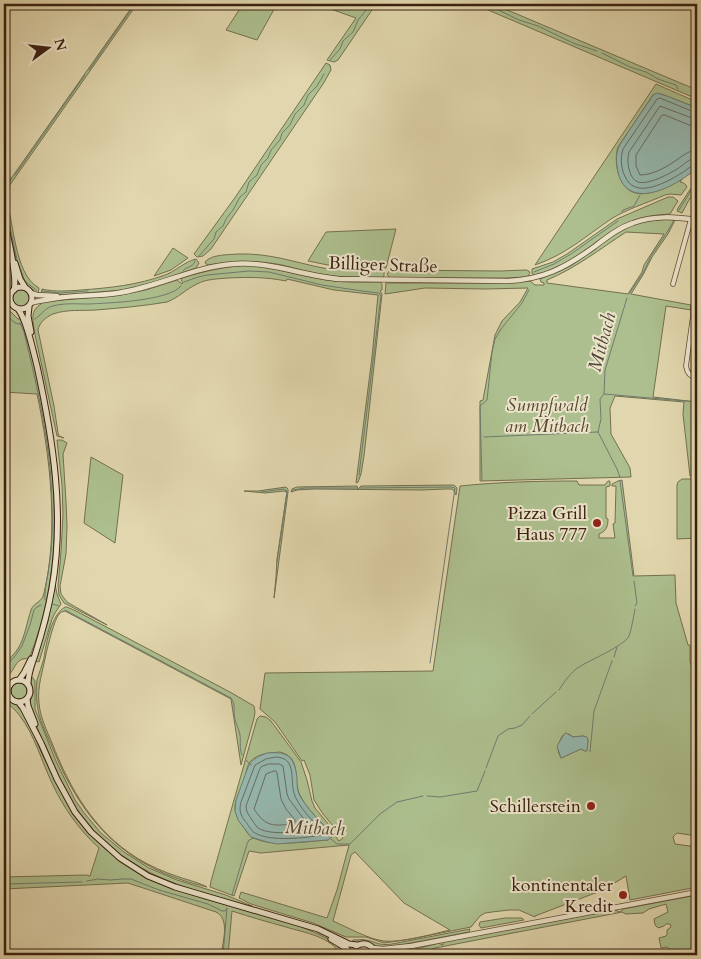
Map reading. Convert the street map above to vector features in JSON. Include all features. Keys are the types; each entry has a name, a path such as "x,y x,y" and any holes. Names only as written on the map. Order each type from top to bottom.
{"main road":[{"path":"4,219 20,279 31,293 32,299 28,316 52,443 58,510 57,549 53,578 47,609 28,677 31,692 27,699 19,702"},
{"path":"10,246 15,282 10,299 23,317 34,355"},
{"path":"13,291 18,287 25,287"},
{"path":"18,309 24,309 30,305"},
{"path":"4,684 19,680 38,642"},
{"path":"19,680 28,684"},
{"path":"11,683 6,692 12,699 19,702 23,708 62,790 82,821 106,846 134,868 148,876 174,887 311,928 340,943 352,955"},
{"path":"27,699 41,743"},
{"path":"311,928 318,929 351,944 366,944 373,948 376,955"},
{"path":"352,955 357,945"}],"street":[{"name":"Billiger Straße","path":"30,305 40,300 137,290 202,269 235,264 266,265 314,276 339,279 506,281 528,279 544,276 565,266 612,233 634,223 663,217 697,220"},
{"path":"673,284 691,219"},
{"path":"4,295 13,291"},
{"name":"Billiger Straße","path":"31,293 64,297"},
{"path":"697,299 693,307 686,366 689,374 697,378"},
{"path":"4,301 12,304"},
{"path":"693,316 697,305"},
{"path":"376,955 411,946 697,892"},
{"path":"373,948 411,946"},
{"path":"388,955 411,946"}],"green space":[{"path":"134,4 137,4 7,189 4,187 4,178 10,180"},
{"path":"243,4 277,4 257,40 226,30"},
{"path":"317,4 376,4 338,60 334,62 327,60 356,18"},
{"path":"474,4 493,4 697,90 697,99"},
{"path":"326,63 330,65 331,70 323,84 211,249 203,256 197,257 194,254 234,199"},
{"path":"656,84 697,102 697,108 661,94 653,95 618,147 616,158 620,178 625,187 632,192 640,194 666,187 683,178 680,182 684,183 687,187 681,195 665,195 617,215 566,251 535,265"},
{"path":"697,179 697,189 692,198 690,198 682,213 677,211 678,208"},
{"path":"4,191 19,258 30,281 39,288 38,293 24,283 18,267 4,207"},
{"path":"668,197 673,197 678,201 670,214 636,219 612,231 566,263 534,276 532,273 532,269 553,262 567,254 617,219"},
{"name":"Sumpfwald am Mitbach","path":"675,220 631,294 691,305 691,310 666,306 653,397 697,402 697,476 690,476 683,414 684,402 615,396 610,408 611,434 630,468 631,477 480,481 480,401 483,400 495,335 502,321 520,302 528,288 425,288 385,294 386,283 501,283 530,281 535,285 544,285 540,279 572,265 623,230 642,222","holes":["626,232 664,234 628,294 547,283 547,280 578,264"]},
{"path":"396,229 386,268 338,267 308,261 326,232"},
{"path":"4,231 13,287 4,293 10,279 4,251"},
{"path":"173,248 188,258 171,270 154,276"},
{"path":"238,254 271,256 330,269 382,271 384,276 382,278 335,276 263,262 208,265 205,262 216,256"},
{"path":"196,259 199,263 196,268 156,282 121,290 64,295 41,294 42,289 56,291 81,290 134,284 169,273"},
{"path":"247,265 328,280 380,282 382,284 364,456 358,482 356,483 378,295 334,290 287,279 286,281 250,277 204,281 167,302 96,310 64,311 48,317 41,323 38,330 58,433 59,436 64,438 57,436 34,330 34,312 41,302 121,295 146,290 177,280 182,284 182,278 206,271"},
{"path":"390,270 526,270 530,273 527,277 504,278 390,278 387,274"},
{"path":"21,289 27,292 30,298 27,304 21,307 15,304 12,298 15,292"},
{"path":"4,307 18,319 22,319 39,388 52,474 54,536 47,598 29,659 20,660 8,676 4,678 4,664 19,647 31,610 42,599 44,593 49,569 52,519 46,442 37,394 4,392"},
{"path":"57,440 67,443 63,454 67,526 66,554 60,586 61,594 67,602 107,625 64,603 59,595 63,514"},
{"path":"91,457 123,475 115,543 84,523"},
{"path":"682,479 697,479 697,538 677,539 677,485"},
{"path":"622,480 634,576 675,575 676,603 688,645 690,645 690,661 697,690 697,836 677,833 673,837 675,844 697,847 697,887 630,900 626,876 603,890 535,917 519,910 485,913 471,927 411,939 384,943 366,937 346,937 313,923 251,904 239,898 241,892 327,918 349,845 261,853 249,851 234,896 210,887 257,719 260,716 266,717 271,721 301,762 315,808 335,832 339,841 343,838 314,800 310,775 304,760 302,761 275,722 260,709 265,673 433,671 460,486 562,481 577,481 579,485 605,485 610,481 610,486 606,487 606,518 608,519 608,524 605,530 599,534 599,538 615,538 613,524 615,523 616,486 612,486 612,484","holes":["569,734 573,737 583,736 588,740 587,750 581,749 561,758 558,749 559,742 562,736","280,752 292,759 296,770 300,795 310,811 332,834 328,840 289,843 269,842 252,837 242,825 235,807 247,769 254,758","355,852 404,903 450,930 426,936 384,941 365,936 333,921 351,855"]},
{"path":"454,485 457,488 456,495 452,489 421,490 315,489 291,492 292,489 297,487 357,486 358,489 361,486"},
{"path":"286,487 288,492 274,598 277,559 287,492 265,493 244,491"},
{"path":"55,584 61,604 52,619 39,662 35,661 48,621"},
{"path":"65,607 76,611 254,706 254,718 241,765 231,699 65,611 57,617 41,678 39,703 46,729 75,792 85,808 108,835 137,858 168,873 207,887 179,879 153,868 131,855 111,839 94,820 78,799 65,775 41,720 36,692 37,680 50,630 56,616"},
{"path":"30,677 35,681 35,709 56,761 75,800 101,833 124,852 149,868 177,880 226,895 252,906 180,885 141,868 108,845 93,830 67,794 39,732 30,704 33,692"},
{"path":"16,683 22,683 27,688 25,697 16,699 11,694 11,688"},
{"path":"4,693 11,702 18,705 23,711 44,759 65,799 82,824 102,846 130,867 159,883 190,894 284,921 315,933 344,948 344,955 341,955 324,939 232,911 228,955 221,955 224,925 220,915 216,912 128,883 4,889 4,877 90,876 99,848 78,826 61,801 30,731 18,714 4,700"},
{"path":"697,895 697,955 676,955 675,951 667,947 661,948 659,938 666,936 667,930 671,927 670,924 666,924 658,928 655,925 654,919 668,912 666,904 649,909 643,913 626,914 622,912 435,948 415,955 392,955 439,943 443,945 443,942 457,939 615,910 620,912 623,909"},
{"path":"505,918 522,918 524,920 481,928 479,925 480,922"},
{"path":"470,929 469,932 395,946 379,947 366,942 351,943 353,940 363,940 381,944 392,944"}],"water":[{"path":"657,93 697,108 697,168 668,187 645,194 634,192 625,187 619,176 617,152 653,95"},
{"path":"565,733 573,737 587,737 587,751 581,749 561,758 557,746"},
{"path":"267,753 280,753 289,757 292,761 296,771 299,794 309,809 332,834 332,837 328,840 277,844 267,842 251,837 238,820 235,811 236,800 248,767 254,760"}],"waterway":[{"path":"89,70 135,4"},
{"path":"330,60 340,49 343,41 353,32 358,20 371,4"},
{"path":"479,4 484,4"},
{"path":"486,4 573,43 597,51"},
{"path":"467,7 475,9"},
{"path":"602,53 630,67 676,85 678,89"},
{"path":"199,256 214,239 216,232 223,226 240,197 246,192 249,182 257,175 261,165 280,140 282,133 290,125 295,114 304,105 308,95 317,86 324,74"},
{"path":"15,175 85,75"},
{"name":"Mitbach","path":"679,210 697,181"},
{"path":"622,212 634,206 640,195"},
{"path":"4,197 17,260 24,279 36,290"},
{"name":"Mitbach","path":"629,294 674,220"},
{"path":"534,272 554,264 571,254 618,221"},
{"path":"183,271 193,265 195,261"},
{"path":"184,282 207,275 249,271 269,272 322,285 379,293 381,296 359,475"},
{"path":"35,319 53,306 123,302 152,298 174,291 181,286"},
{"path":"482,480 480,406 487,400 495,339 522,303 529,290"},
{"path":"42,291 60,293 88,291"},
{"name":"Mitbach","path":"620,477 598,432 601,419 600,399 604,394 605,370 627,298"},
{"path":"4,313 15,323 21,323"},
{"path":"20,323 24,332 39,398 50,464 52,530 45,600"},
{"path":"604,394 697,402"},
{"path":"484,437 598,432"},
{"name":"Mitbach","path":"620,481 633,576"},
{"path":"293,490 305,488 357,488"},
{"path":"360,488 455,488 430,663"},
{"path":"261,492 284,489 287,491 277,562"},
{"name":"Mitbach","path":"634,581 637,603 635,606"},
{"path":"52,604 59,606"},
{"path":"4,668 22,646 34,610 41,605"},
{"name":"Mitbach","path":"559,690 576,669 626,640 630,634 635,609"},
{"path":"65,610 231,698 240,735 242,755"},
{"name":"Mitbach","path":"614,657 617,647"},
{"path":"590,752 594,711 612,661"},
{"name":"Mitbach","path":"532,714 556,692"},
{"name":"Mitbach","path":"486,768 498,736 508,729 522,725 530,716"},
{"path":"246,760 251,765"},
{"name":"Mitbach","path":"427,796 440,797 477,791 485,771"},
{"name":"Mitbach","path":"330,838 337,844 350,844 380,814 397,802 423,796"},
{"name":"Mitbach","path":"232,895 247,844 249,840 254,838"},
{"name":"Mitbach","path":"87,881 131,879 159,890 208,904 222,911 225,911 227,908 223,955"},
{"name":"Mitbach","path":"4,884 82,882"}],"place":[{"name":"Pizza Grill Haus 777","path":"597,523"},
{"name":"Schillerstein","path":"591,806"},
{"name":"kontinentaler Kredit","path":"623,895"}]}
